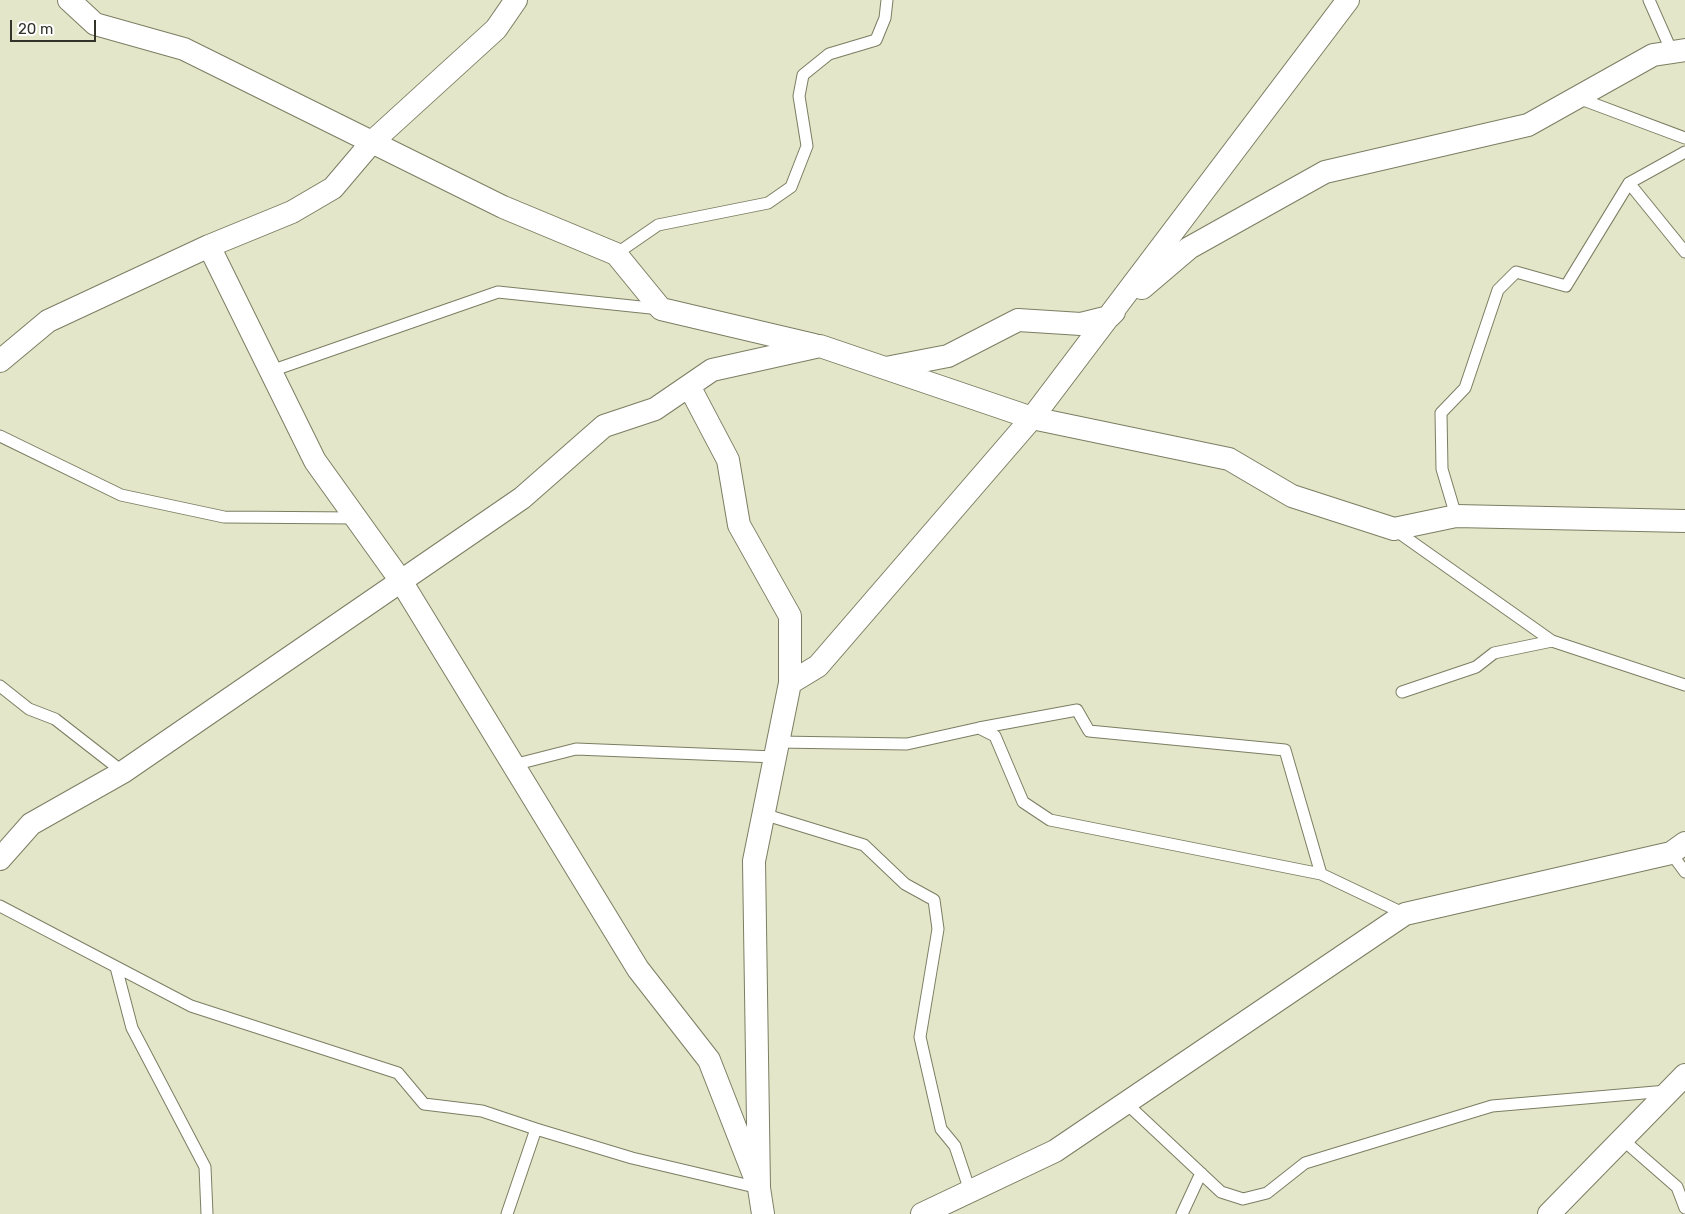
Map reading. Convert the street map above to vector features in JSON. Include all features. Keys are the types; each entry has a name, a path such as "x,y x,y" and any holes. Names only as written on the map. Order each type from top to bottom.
{"street":[{"path":"69,0 95,24 184,49 503,207 616,254 661,309 820,346 1032,418 1229,459 1292,496 1394,529 1456,516 1685,521"},
{"path":"0,361 48,321 208,246 292,212 332,188 372,142 496,29 516,0"},
{"path":"790,683 818,666 1032,418 1348,0"},
{"path":"885,368 948,356 1018,320 1080,324 1109,317 1189,248 1325,172 1528,125 1653,56 1678,51"},
{"path":"208,246 315,461 401,581 638,970 709,1060 759,1188"},
{"path":"0,859 31,824 123,772 522,498 604,426 655,409 712,370 820,346"},
{"path":"688,386 728,460 739,524 790,616 790,683 754,861 759,1188 762,1214"},
{"path":"922,1214 1055,1151 1404,914 1678,848"},
{"path":"1549,1214 1685,1075"}],"lane":[{"path":"616,254 658,225 768,203 791,187 806,146 799,96 803,75 829,54 876,40 885,18 887,0"},
{"path":"1649,0 1678,51"},
{"path":"1578,98 1685,138"},
{"path":"1456,516 1442,469 1441,412 1465,388 1498,290 1516,272 1566,286 1629,183 1685,152"},
{"path":"1629,183 1685,252"},
{"path":"270,371 498,292 661,309"},
{"path":"0,436 121,495 224,517 356,518"},
{"path":"1394,529 1552,641 1685,685"},
{"path":"1402,692 1476,667 1494,652 1552,641"},
{"path":"0,686 29,709 55,718 123,772"},
{"path":"514,765 576,749 776,749 907,744 979,728 1077,710 1089,731 1285,750 1321,874"},
{"path":"979,728 995,736 1023,802 1050,820 1321,874 1404,914"},
{"path":"763,814 864,845 905,884 934,900 938,929 920,1037 941,1129 955,1146 970,1191"},
{"path":"1678,848 1685,872"},
{"path":"0,906 191,1006 398,1073 424,1104 482,1111 632,1158 759,1188"},
{"path":"116,967 132,1028 205,1166 207,1214"},
{"path":"1126,1103 1221,1192 1243,1199 1267,1193 1305,1163 1492,1106 1669,1091"},
{"path":"507,1214 536,1129"},
{"path":"1622,1139 1676,1187 1685,1208"},
{"path":"1182,1214 1201,1173"}]}
